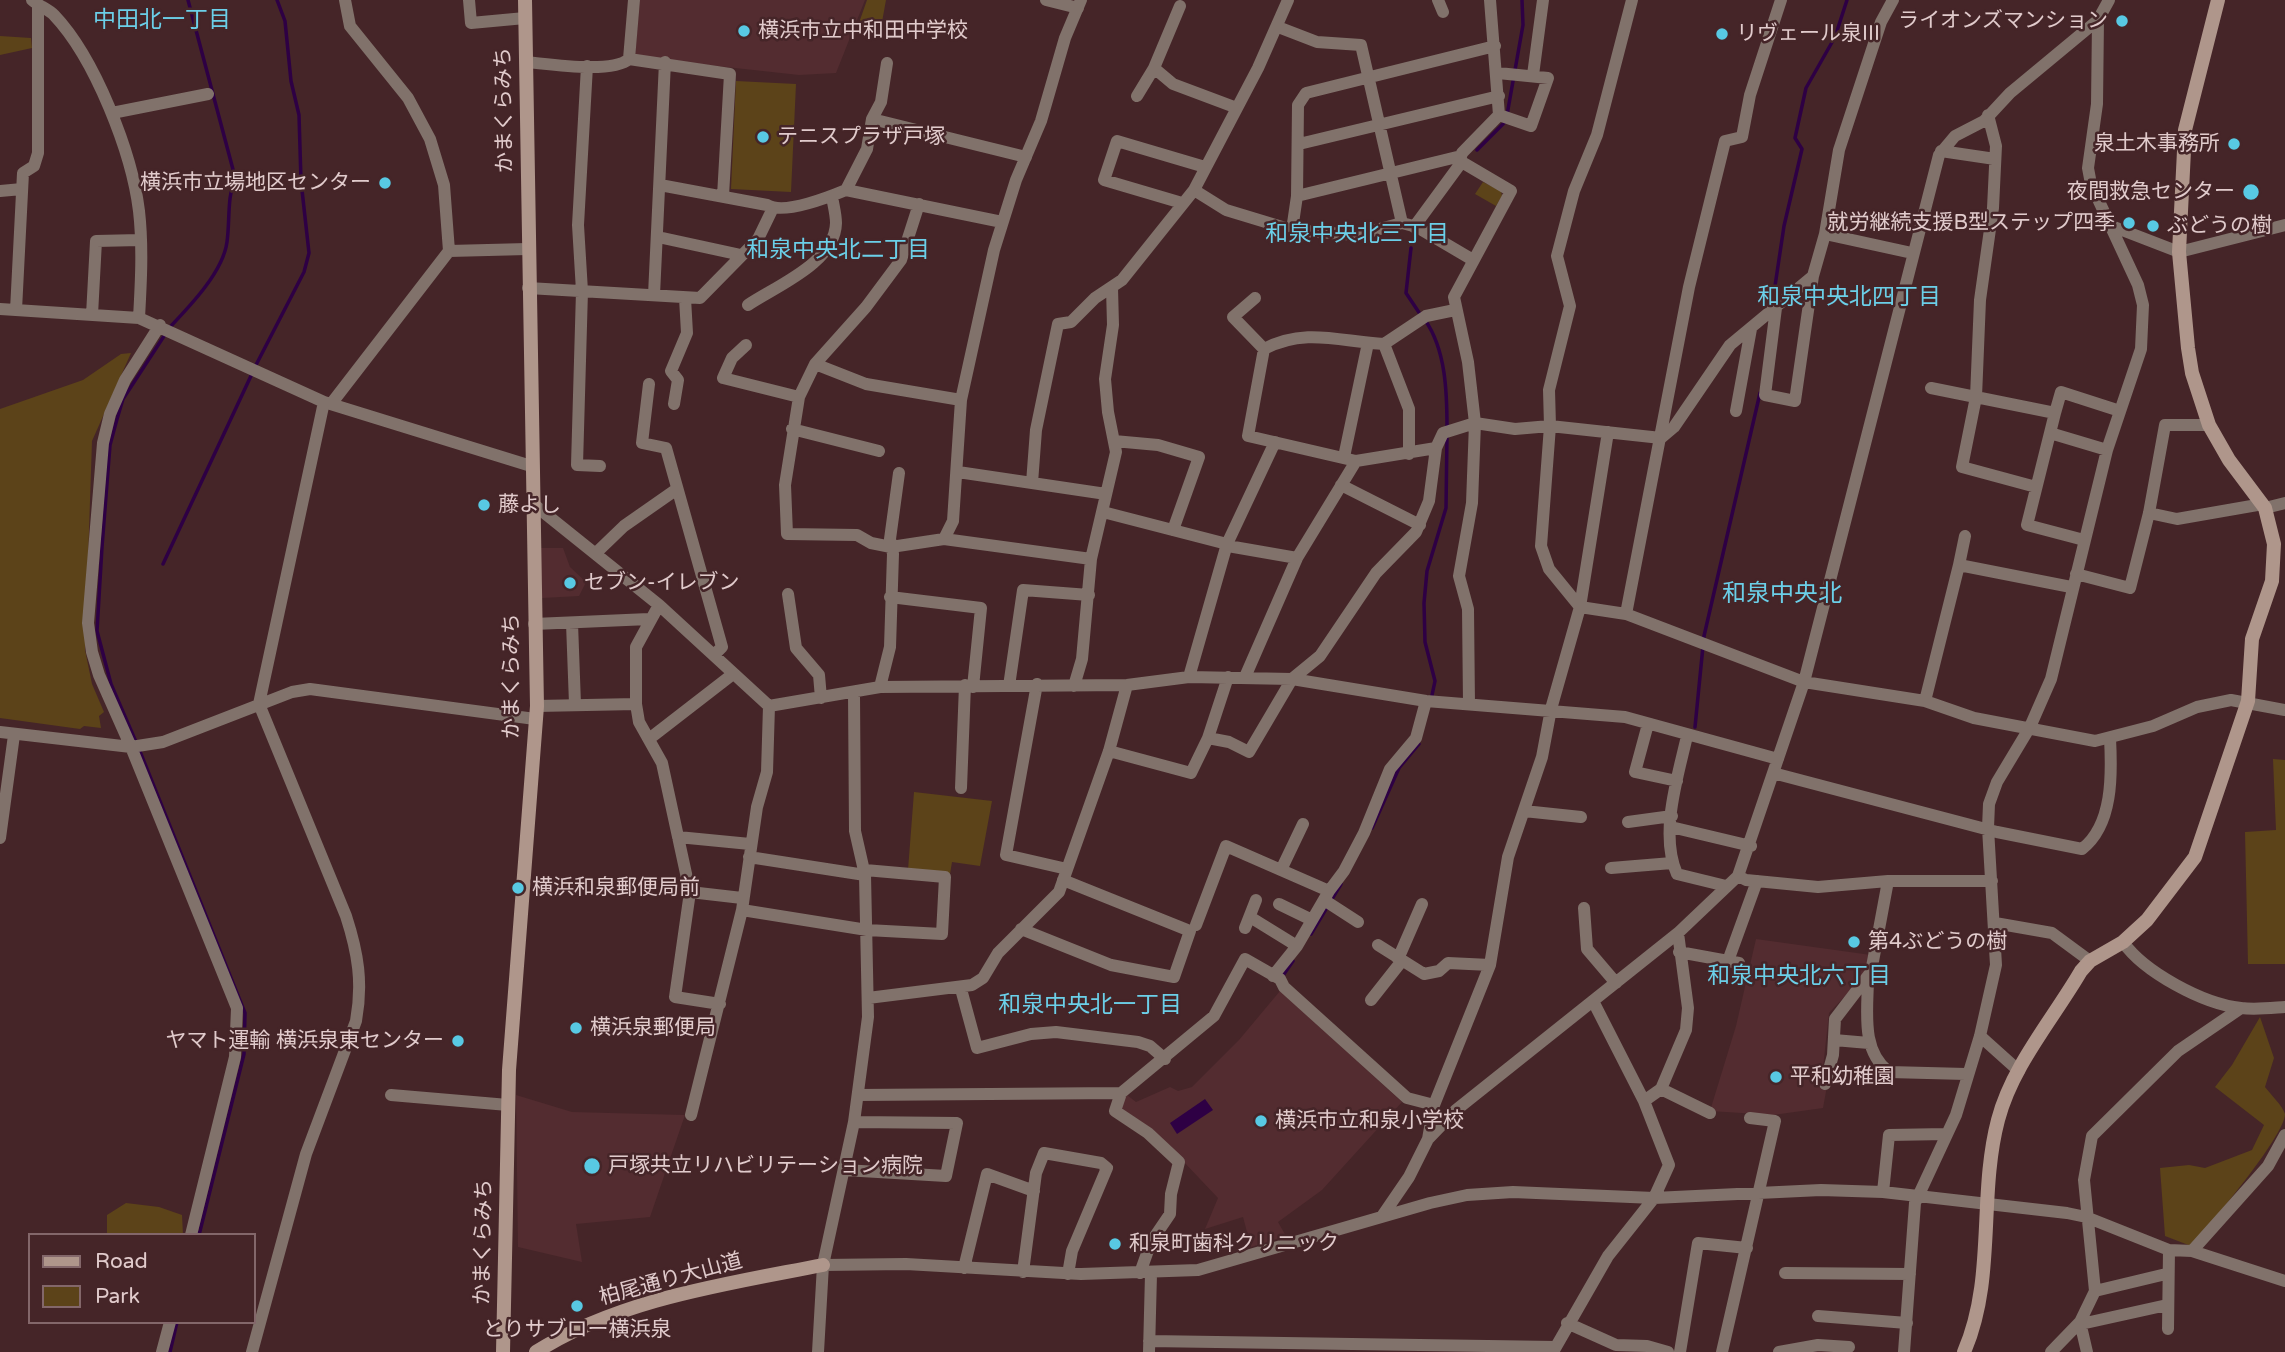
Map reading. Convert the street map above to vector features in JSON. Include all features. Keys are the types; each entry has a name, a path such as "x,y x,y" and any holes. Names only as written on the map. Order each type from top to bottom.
{"street":[{"path":"53,14 58,0"},
{"path":"252,1352 306,1154 356,1021 361,980 357,949 346,916 259,704 327,403 449,251 444,185 430,139 408,98 350,26 345,0"},
{"path":"469,0 471,23 525,18"},
{"name":"かまくらみち","path":"503,1352 508,1105 536,713 525,0"},
{"path":"526,62 587,66 623,65 629,59 634,0"},
{"path":"944,539 953,521 961,400 1002,222 1079,4 1046,0"},
{"path":"1032,483 1036,430 1058,324 1071,322 1095,298 1122,280 1194,190 1278,27 1288,0"},
{"path":"1490,0 1495,46 1503,73 1499,96 1505,117"},
{"path":"1527,74 1543,0"},
{"path":"1632,0 1597,135 1574,191 1559,243 1558,267 1570,306 1549,390 1550,426 1543,558 1580,607 1626,614 1804,682 1925,701 1974,718 2095,741 2153,726 2197,708 2231,701 2285,710"},
{"path":"1626,614 1689,288 1726,141 1742,138 1750,95 1781,0"},
{"path":"1771,312 1765,395 1796,401 1813,276 1825,234 1839,150 1881,22 1893,0"},
{"path":"1428,1139 1456,1110 1678,933 1738,876 1751,846 1804,682 1860,472 1912,253 1941,151 1955,136 1988,115 2010,93 2098,20 2109,0"},
{"path":"1964,1352 1981,1294 1998,1120 2018,1071 2090,961 2123,942 2147,920 2195,857 2247,704 2252,639 2272,582 2275,560 2264,506 2229,460 2208,425 2192,373 2179,252 2185,130 2218,0"},
{"path":"35,3 53,14 86,63 111,113 136,194 140,240 139,318"},
{"path":"16,310 23,173 34,166 37,153 35,3"},
{"path":"1137,96 1154,68 1180,6"},
{"path":"1904,1352 1917,1196 1956,1115 1966,1074 1980,1036 1996,965 1989,804 1997,782 2030,727 2051,679 2071,587 2107,450 2141,349 2143,305 2138,285 2091,184 2088,168 2097,104 2098,20"},
{"path":"1278,27 1317,42 1361,45 1390,173 1415,228"},
{"path":"1292,230 1297,196 1298,105 1306,93 1495,46"},
{"path":"629,59 664,62 730,74 723,196"},
{"path":"654,295 664,62"},
{"path":"852,191 881,103 887,63"},
{"path":"587,66 578,225 582,291 577,465 600,466"},
{"path":"1154,68 1173,84 1237,108"},
{"path":"1503,73 1548,78 1531,126 1505,117"},
{"path":"111,113 208,94"},
{"path":"1299,144 1499,96"},
{"path":"1988,115 1996,146 1993,208 1980,300 1976,397 1962,467 2036,487"},
{"path":"1415,228 1464,162 1505,117"},
{"path":"875,119 1026,157"},
{"path":"1182,203 1104,180 1117,141 1205,167"},
{"path":"1941,151 1995,159"},
{"path":"1297,196 1390,173 1464,162 1511,191 1454,297 1468,362 1475,423 1472,503 1459,576 1468,609 1469,704"},
{"path":"660,185 773,208 803,205 852,191 1002,222"},
{"path":"0,191 22,189"},
{"path":"1194,190 1226,210 1292,230 1357,235 1415,228 1473,260"},
{"path":"748,304 804,273 831,242 836,224 832,196"},
{"path":"919,204 901,260 866,307 815,365 799,397 785,485 787,534 857,535 871,543 891,547 944,539 1091,559"},
{"path":"528,288 700,298 758,239 773,208"},
{"path":"2109,225 2179,252 2285,225"},
{"path":"1825,234 1912,253"},
{"path":"658,237 741,254"},
{"path":"92,315 96,241 140,240"},
{"path":"449,251 527,249"},
{"path":"1208,738 1228,742 1249,752 1292,680 1320,656 1376,573 1419,525 1429,501 1436,448 1449,430 1475,423 1515,429 1550,426 1661,438 1674,427 1730,345 1813,276"},
{"path":"1074,686 1082,659 1091,559 1116,452 1105,379 1113,325 1112,288"},
{"path":"674,404 678,380 671,371 687,333 685,298"},
{"path":"1255,298 1233,317 1264,349"},
{"path":"0,309 139,318 161,325 327,403 531,466"},
{"path":"1264,349 1299,336 1322,335 1384,344 1422,318 1455,310"},
{"path":"161,325 125,380 110,414 103,443 88,623 99,675 136,746 237,1008 235,1057 191,1233"},
{"path":"1735,411 1751,329"},
{"path":"1245,677 1297,558 1341,485 1350,459 1368,343"},
{"path":"1384,344 1409,409 1409,454"},
{"path":"746,345 732,358 723,378 799,397"},
{"path":"1264,349 1248,436 1350,459 1382,454 1409,454 1436,448"},
{"path":"815,365 866,384 961,400"},
{"path":"649,384 642,443 666,448 722,647 715,654"},
{"path":"1931,388 2055,413"},
{"path":"2084,540 2028,525 2055,413 2061,392 2120,411"},
{"path":"2076,573 2130,588 2149,513 2165,425 2208,425"},
{"path":"792,429 879,451"},
{"path":"1383,1215 1409,1178 1428,1139 1434,1105 1490,965 1508,857 1542,757 1551,709 1580,607 1608,432"},
{"path":"2050,433 2107,450"},
{"path":"1114,441 1158,445 1199,457 1173,530"},
{"path":"1189,677 1215,580 1275,442"},
{"path":"958,471 1106,494"},
{"path":"880,687 890,647 891,547 899,473"},
{"path":"1341,485 1419,525"},
{"path":"597,552 624,526 677,489"},
{"path":"532,503 597,552 659,605 769,706"},
{"path":"2149,513 2177,519 2285,503"},
{"path":"1103,512 1228,545 1297,558"},
{"path":"1925,701 1965,536"},
{"path":"1959,565 2071,587"},
{"path":"1009,686 1023,590 1089,595"},
{"path":"788,594 796,648 819,675 821,698"},
{"path":"890,597 981,608 969,686 961,788"},
{"path":"659,605 636,647 636,704 639,722 662,763 690,892 675,997 720,1004"},
{"path":"534,624 649,619"},
{"path":"572,623 575,705"},
{"path":"649,739 733,674"},
{"path":"769,706 854,694 880,687 1127,685 1189,677 1245,677 1292,680 1361,693 1430,701 1625,717 1778,759"},
{"path":"1109,751 1191,773 1208,738 1228,677"},
{"path":"1021,929 1111,965 1174,977 1190,930 1065,874 1006,855 1037,684"},
{"path":"868,998 961,989 983,978 998,953 1059,892 1109,751 1127,685"},
{"path":"0,733 136,746 199,730 292,692 329,690 536,713 575,705 636,704"},
{"path":"818,1352 823,1265 855,1122 868,998 865,873 855,831 854,694"},
{"path":"1273,976 1297,946 1312,920 1329,901 1364,833 1390,769 1416,738 1430,701"},
{"path":"691,1115 720,1004 742,904 766,772 769,706"},
{"path":"1648,724 1635,772 1677,781"},
{"path":"0,838 14,735"},
{"path":"1687,736 1677,781 1672,822 1672,863 1677,874 1726,886"},
{"path":"1773,773 2082,849 2094,839 2108,797 2110,738"},
{"path":"1524,811 1581,817"},
{"path":"1628,821 1672,822 1751,846"},
{"path":"1281,870 1303,824"},
{"path":"678,837 865,873 945,877 942,934 867,930 690,892"},
{"path":"1196,925 1226,846 1281,870 1359,922"},
{"path":"1611,868 1672,863"},
{"path":"1738,876 1758,881 1818,887 1888,881 1992,881"},
{"path":"1679,952 1733,962 1758,881"},
{"path":"1888,881 1880,940 1868,977 1869,1043 1881,1066 1889,1072 1966,1074"},
{"path":"1256,900 1247,922 1297,946"},
{"path":"1279,904 1312,920"},
{"path":"1371,1000 1399,960 1422,904"},
{"path":"1584,908 1587,949 1616,983"},
{"path":"1995,923 2052,933 2090,961"},
{"path":"1644,1101 1661,1089 1686,1030 1688,1008 1678,933"},
{"path":"2123,942 2147,969 2224,1004 2241,1008 2285,1007"},
{"path":"1378,945 1424,974 1438,971 1448,962 1490,965"},
{"path":"1434,1105 1407,1098 1273,976 1245,960 1214,1016 1121,1093 1115,1111 1148,1133 1179,1162 1171,1194 1170,1214 1150,1242 1145,1274 1149,1347 1554,1350 1567,1323 1608,1256 1654,1198 1669,1165 1644,1101 1592,1001"},
{"path":"1825,1084 1834,1040 1835,1019 1868,977"},
{"path":"961,989 977,1048 1031,1034 1056,1032 1138,1042 1150,1046 1165,1059"},
{"path":"2051,1352 2081,1323 2095,1291 2084,1180 2092,1136 2179,1051 2241,1008"},
{"path":"1980,1036 2018,1071"},
{"path":"1834,1040 1869,1043"},
{"path":"1661,1089 1710,1113"},
{"path":"858,1095 1121,1093"},
{"path":"391,1095 508,1105"},
{"path":"1722,1352 1775,1121 1750,1118"},
{"path":"844,1170 946,1176 957,1123 855,1122"},
{"path":"1883,1192 1889,1135 1946,1134"},
{"path":"2192,1251 2268,1166 2285,1135"},
{"path":"1023,1272 1034,1191 1044,1153 1101,1163 1107,1168 1076,1240 1068,1274"},
{"path":"964,1268 987,1174 1034,1191"},
{"path":"823,1265 906,1264 1068,1274 1145,1274 1198,1270 1383,1215 1467,1195 1555,1192 1654,1198 1821,1190 1883,1192 1989,1202 2086,1217 2169,1250 2192,1251 2285,1281"},
{"path":"1681,1352 1698,1243 1747,1248"},
{"path":"2168,1329 2166,1274 2169,1250"},
{"name":"柏尾通り大山道","path":"536,1352 592,1323 645,1306 719,1286 823,1265"},
{"path":"1785,1273 1910,1274"},
{"path":"2095,1291 2166,1274"},
{"path":"2081,1323 2167,1305"},
{"path":"1818,1316 1907,1324"},
{"path":"1567,1323 1616,1345 1647,1346 1668,1352"},
{"path":"2081,1323 2087,1352"},
{"path":"162,1352 169,1324"},
{"path":"1779,1352 1818,1345 1849,1348"}],"shaded area":[{"name":"横浜市立中和田中学校","path":"640,0 865,0 836,73 799,75 635,57"},
{"path":"540,548 563,548 570,567 586,582 579,596 542,598"},
{"path":"1756,939 1871,955 1861,979 1829,1013 1821,1086 1827,1086 1823,1108 1773,1115 1710,1111 1736,1026"},
{"name":"横浜市立和泉小学校","path":"1280,991 1402,1102 1322,1190 1278,1222 1286,1236 1251,1247 1243,1217 1205,1229 1218,1198 1182,1160 1122,1109 1121,1102 1127,1095 1136,1102 1170,1087 1178,1091 1192,1087 1239,1040"},
{"name":"戸塚共立リハビリテーション病院","path":"516,1095 572,1112 685,1115 650,1217 576,1224 582,1262 518,1247"},
{"path":"1205,1099 1213,1110 1177,1134 1170,1123"}],"green space":[{"path":"867,0 886,0 882,22 873,38 868,38 860,20"},
{"path":"0,36 31,38 32,48 0,55"},
{"name":"テニスプラザ戸塚","path":"736,81 796,84 791,192 731,189"},
{"path":"1483,182 1501,191 1502,196 1496,206 1475,194"},
{"path":"131,353 92,441 85,650 92,684 104,712 99,716 101,728 84,726 80,729 0,718 0,409 83,380 121,354"},
{"path":"2273,759 2285,760 2285,964 2248,964 2245,832 2276,830"},
{"path":"914,792 992,801 980,866 952,862 950,874 908,870"},
{"path":"2260,1017 2274,1058 2265,1087 2284,1111 2282,1125 2260,1160 2191,1246 2165,1236 2160,1168 2189,1165 2205,1168 2252,1150 2264,1125 2215,1087 2232,1065"},
{"path":"126,1203 159,1207 182,1215 183,1233 107,1233 107,1215"}],"waterway":[{"path":"170,327 204,288 219,265 227,242 235,177 188,0"},
{"path":"163,564 257,363 304,272 309,253 301,181 299,115 291,81 285,21 277,0"},
{"path":"1507,115 1523,25 1522,0"},
{"path":"1772,306 1784,226 1802,149 1795,138 1806,88 1835,37 1847,0"},
{"path":"1477,150 1505,122"},
{"path":"1411,248 1406,293 1420,314"},
{"path":"1425,320 1441,358 1446,386 1447,428"},
{"path":"136,742 111,684 97,631 102,547 110,445 117,419 123,399 166,333"},
{"path":"1695,727 1704,636 1760,393"},
{"path":"1431,700 1435,681 1425,642 1424,603 1427,571 1446,508 1447,435"},
{"path":"1372,828 1399,768 1419,744"},
{"path":"139,749 245,1013 244,1054 199,1233"},
{"path":"1311,934 1341,884"},
{"path":"1284,974 1293,961"},
{"path":"170,1352 177,1324"}],"place":[{"name":"ライオンズマンション","path":"2122,21"},
{"name":"横浜市立中和田中学校","path":"744,31"},
{"name":"リヴェール泉III","path":"1722,34"},
{"name":"テニスプラザ戸塚","path":"763,137"},
{"name":"泉土木事務所","path":"2234,144"},
{"name":"横浜市立場地区センター","path":"385,183"},
{"name":"夜間救急センター","path":"2251,192"},
{"name":"就労継続支援B型ステップ四季","path":"2129,223"},
{"name":"ぶどうの樹","path":"2153,226"},
{"name":"藤よし","path":"484,505"},
{"name":"セブン-イレブン","path":"570,583"},
{"name":"横浜和泉郵便局前","path":"518,888"},
{"name":"第4ぶどうの樹","path":"1854,942"},
{"name":"横浜泉郵便局","path":"576,1028"},
{"name":"ヤマト運輸 横浜泉東センター","path":"458,1041"},
{"name":"平和幼稚園","path":"1776,1077"},
{"name":"横浜市立和泉小学校","path":"1261,1121"},
{"name":"戸塚共立リハビリテーション病院","path":"592,1166"},
{"name":"和泉町歯科クリニック","path":"1115,1244"},
{"name":"とりサブロー横浜泉","path":"577,1306"}],"district":[{"name":"中田北一丁目","path":"162,21"},
{"name":"和泉中央北三丁目","path":"1357,235"},
{"name":"和泉中央北二丁目","path":"838,251"},
{"name":"和泉中央北四丁目","path":"1849,298"},
{"name":"和泉中央北","path":"1782,595"},
{"name":"和泉中央北六丁目","path":"1799,977"},
{"name":"和泉中央北一丁目","path":"1090,1006"}]}
